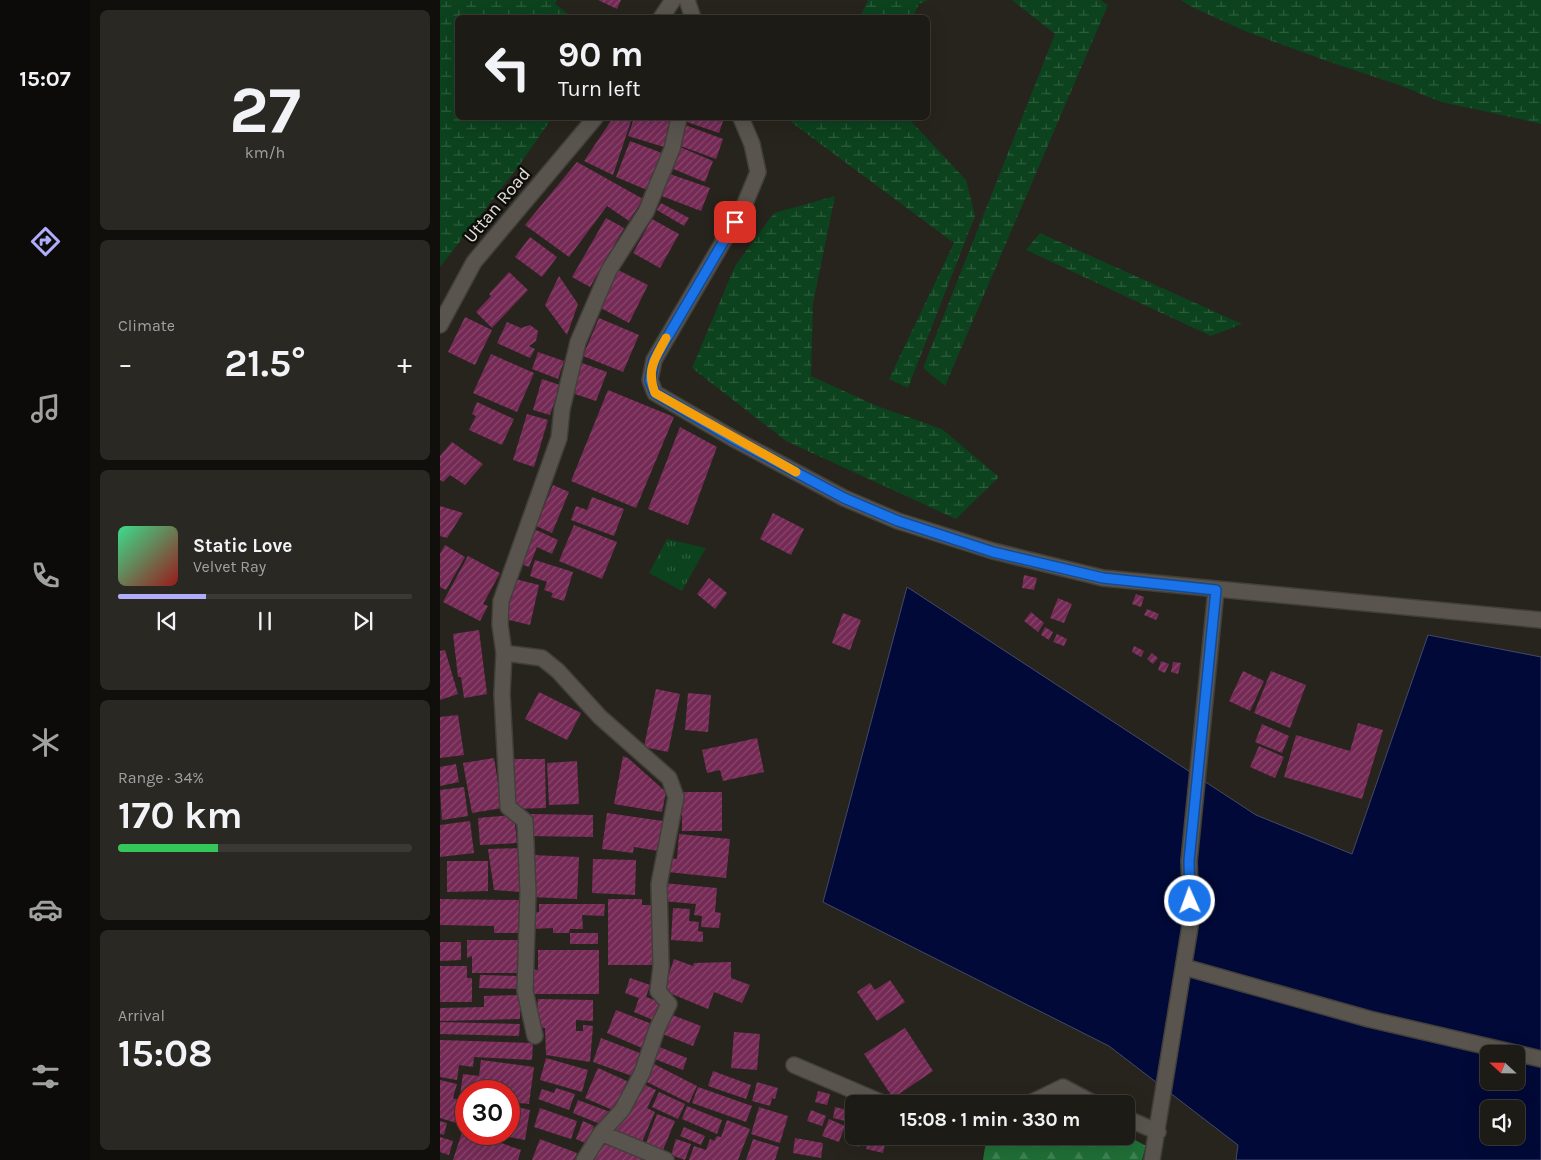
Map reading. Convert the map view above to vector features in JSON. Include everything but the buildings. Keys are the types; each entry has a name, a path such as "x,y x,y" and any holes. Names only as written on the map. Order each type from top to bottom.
{"street":[{"path":"663,15 673,0"},
{"path":"687,0 692,15"},
{"name":"Uttan Road","path":"440,325 474,262 593,120"},
{"path":"535,1036 525,991 528,892 525,821 508,807 502,694 504,653 500,625 501,601 559,438 562,409 578,342 609,270 646,212 672,149 679,120"},
{"path":"742,120 752,144 758,172 744,206 654,360 650,380 655,393 734,439 844,498 898,521 993,552 1103,578 1541,620"},
{"path":"1152,1160 1191,920 1189,861 1216,590"},
{"path":"504,653 542,658 558,671 600,717 669,778 676,797 659,884 661,967 658,991 669,1004 657,1029 642,1073 622,1110 601,1133 584,1160"},
{"path":"1184,968 1369,1019 1541,1059"},
{"path":"794,1065 864,1095"},
{"path":"1047,1095 1063,1087 1079,1095"},
{"path":"1135,1122 1158,1132"},
{"path":"601,1133 666,1160"}],"green space":[{"path":"440,0 557,0 555,4 569,15 455,15 455,120 551,120 518,167 440,267"},
{"path":"868,0 928,0 919,4 914,15 861,15"},
{"path":"1012,0 1100,0 1108,5 945,386 923,368 1055,34"},
{"path":"1181,0 1541,0 1541,124 1441,102 1399,85 1247,32"},
{"path":"793,120 910,120 966,180 975,216 908,388 889,379 954,243 791,122"},
{"path":"835,196 813,303 811,376 877,406 942,429 999,477 956,519 786,441 692,368 735,266 774,213"},
{"path":"1040,233 1242,324 1211,336 1026,250"},
{"path":"667,539 706,548 682,591 649,573"},
{"path":"1135,1140 1146,1146 1142,1160 983,1160 987,1145 1135,1145"}],"shaded area":[{"path":"907,587 1256,815 1352,854 1428,635 1541,657 1541,1160 1236,1160 1238,1145 1109,1046 823,902"}],"slow traffic":[{"path":"666,338 654,360 650,380 655,393 734,439 796,472"}],"route":[{"path":"735,222 654,360 650,380 655,393 734,439 844,498 898,521 993,552 1103,578 1216,590 1189,861 1190,901"}]}
